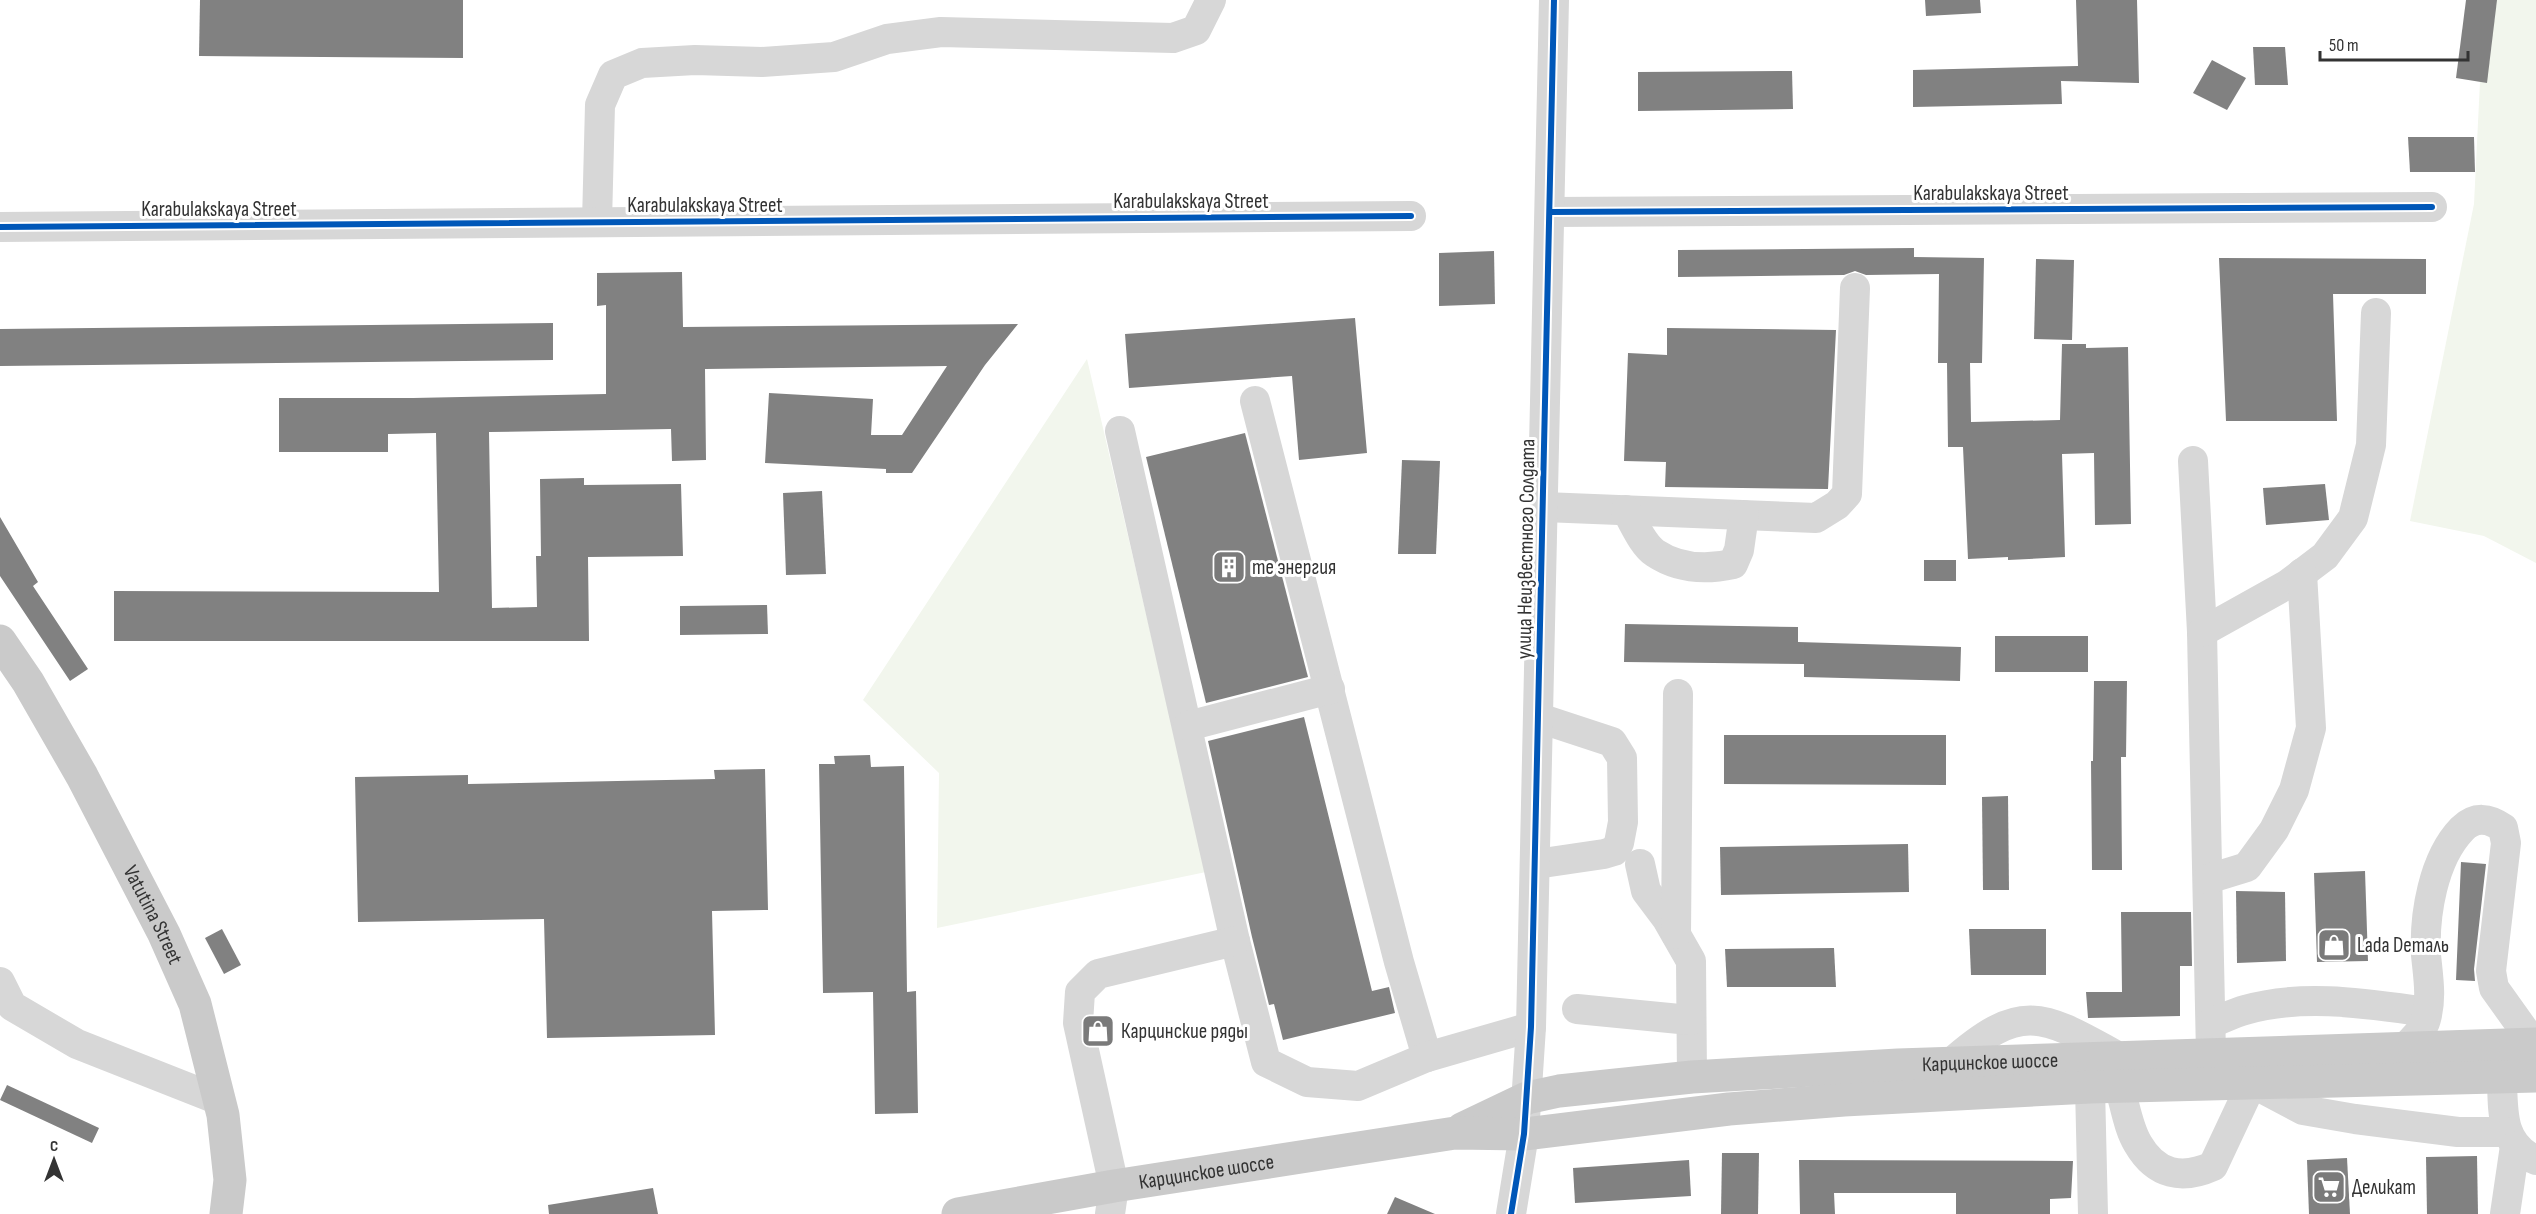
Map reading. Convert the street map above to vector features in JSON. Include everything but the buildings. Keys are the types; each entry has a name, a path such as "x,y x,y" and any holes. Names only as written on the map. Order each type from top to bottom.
{"main road":[{"name":"Vatutina Street","path":"2,654 28,682 82,776 164,934 195,1004 219,1100 230,1180 225,1214"},
{"name":"Карцинское шоссе","path":"958,1214 1112,1200 1455,1133 1524,1134 1729,1109 2109,1077 2211,1039 2404,1048 2535,1044"},
{"name":"Карцинское шоссе","path":"1455,1133 1527,1098 1559,1090 1692,1077 1951,1063 2109,1077 2252,1083 2536,1077"}],"street":[{"path":"597,222 600,105 613,75 642,63 695,60 762,62 834,57 887,39 940,32 1173,38 1196,30 1211,0"},
{"name":"улица Неизвестного Солдата","path":"1511,1214 1524,1134 1532,1027 1554,0"},
{"name":"Karabulakskaya Street","path":"1550,212 2432,207"},
{"name":"Karabulakskaya Street","path":"0,227 1411,216"},
{"path":"1544,507 1816,518 1837,505 1847,494 1855,288"},
{"path":"2202,632 2288,584 2325,556 2353,518 2371,445 2376,313"},
{"path":"1255,401 1399,963 1427,1057"},
{"path":"1120,431 1235,941 1266,1062 1307,1082 1358,1086 1427,1057 1532,1027"},
{"path":"2193,461 2202,632 2211,1039"},
{"path":"1626,510 1654,552 1686,567 1715,567 1733,564 1739,550 1744,515"},
{"path":"2208,879 2247,867 2274,830 2294,790 2312,728 2302,573"},
{"path":"1188,726 1330,689"},
{"path":"1676,933 1678,694"},
{"path":"1536,864 1604,854 1614,850 1619,843 1623,822 1622,758 1612,742 1539,718"},
{"path":"2404,1048 2416,1037 2426,1021 2429,993 2427,930 2440,866 2452,840 2466,825 2478,820 2493,821 2503,828 2506,843 2491,971 2494,988 2535,1044"},
{"path":"1640,864 1646,891 1676,933 1691,961 1693,984 1690,1020 1692,1077"},
{"path":"1112,1200 1078,1023 1080,992 1098,974 1235,941"},
{"path":"0,982 12,1006 77,1044 219,1100"},
{"path":"2211,1039 2246,1010 2286,1003 2372,1003 2427,1012"},
{"path":"1577,1009 1690,1020"},
{"path":"2109,1077 2138,1144 2165,1172 2183,1175 2200,1172 2213,1166 2252,1083 2303,1110 2446,1130 2519,1146"},
{"path":"2093,1214 2109,1077"},
{"path":"2502,1077 2503,1118 2519,1146 2505,1214"}],"shaded area":[{"path":"2484,0 2536,0 2536,563 2484,536 2410,521 2474,204"},
{"path":"1087,359 1206,872 937,928 939,773 863,700"}],"cycle path":[{"path":"1511,1214 1524,1134 1531,1027 1554,0"},
{"path":"1550,212 2432,207"},
{"path":"0,227 1411,216"}],"place":[{"name":"те энергия","path":"1229,567"},
{"name":"Lada Dеталь","path":"2334,945"},
{"name":"Карцинские ряды","path":"1098,1031"},
{"name":"Деликат","path":"2329,1187"}]}
